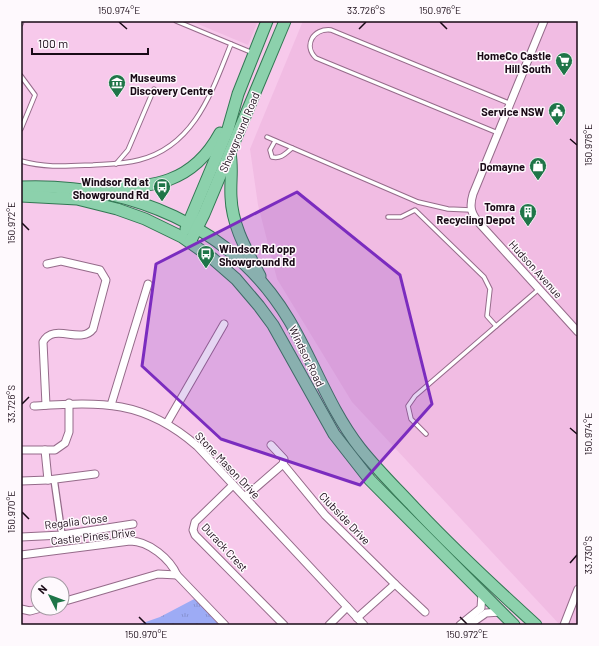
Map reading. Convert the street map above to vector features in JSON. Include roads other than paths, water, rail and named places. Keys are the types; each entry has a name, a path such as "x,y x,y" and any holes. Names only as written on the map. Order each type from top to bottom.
{"main road":[{"name":"Showground Road","path":"193,226 228,129 238,94 267,21"},
{"name":"Showground Road","path":"186,240 230,153 285,21"},
{"path":"53,186 131,188 161,182 180,174 196,164 206,154 222,128 238,94"},
{"path":"230,153 233,170 231,197 237,229 242,243 268,289"},
{"name":"Windsor Road","path":"21,187 53,186 118,196 153,207 193,226 241,261 268,289 289,320 328,399 360,448 383,475 441,535 536,625"},
{"name":"Windsor Road","path":"21,196 66,198 94,202 145,219 186,240 236,279 273,325 334,434 352,458 370,480 514,625"}],"street":[{"path":"471,210 473,194 544,21"},
{"name":"Hudson Avenue","path":"471,210 480,224 578,332"},
{"path":"46,405 43,342 46,336 53,333 90,334 93,329 106,280 100,270 62,261 47,264"},
{"path":"111,405 148,284"},
{"path":"167,423 224,324"},
{"path":"21,450 55,450 65,443 68,432 69,403"},
{"name":"Stone Mason Drive","path":"34,406 69,403 111,405 151,414 167,423 196,446 364,625"},
{"name":"Clubside Drive","path":"271,445 284,459 283,464 325,514 425,612"},
{"path":"45,450 62,535"},
{"path":"245,497 283,464"},
{"path":"21,481 51,480 95,474"},
{"name":"Durack Crest","path":"233,485 195,522 193,530 195,535 284,625"},
{"name":"Regalia Close","path":"21,537 62,535 133,524"},
{"name":"Castle Pines Drive","path":"21,555 136,541 146,544 174,569 177,575 224,625"},
{"path":"70,600 158,574 177,575"},
{"path":"357,618 395,584"},
{"path":"561,625 565,622 578,589"},
{"path":"460,625 481,608 482,593"},
{"path":"329,625 347,608"},
{"path":"470,625 486,613 501,612"}],"lane":[{"path":"176,21 254,54"},
{"path":"499,133 316,58 310,53 309,46 316,33 323,29 331,30 511,104"},
{"path":"21,161 52,167 116,164 151,156 174,143 188,130 205,106 231,44"},
{"path":"21,76 35,95 21,129"},
{"path":"116,164 128,150 154,89"},
{"path":"267,137 418,202 448,209 471,210"},
{"path":"274,141 270,150 272,157 277,158 283,156 292,148"},
{"path":"388,217 401,217 416,210 484,277 490,289 486,316 496,326"},
{"path":"426,434 412,419 408,406 415,396 539,289"}],"place":[{"name":"HomeCo Castle Hill South","path":"564,76"},
{"name":"Museums Discovery Centre","path":"117,98"},
{"name":"Service NSW","path":"557,126"},
{"name":"Domayne","path":"538,181"},
{"name":"Windsor Rd at Showground Rd","path":"162,202"},
{"name":"Tomra Recycling Depot","path":"528,227"},
{"name":"Windsor Rd opp Showground Rd","path":"206,269"}]}
